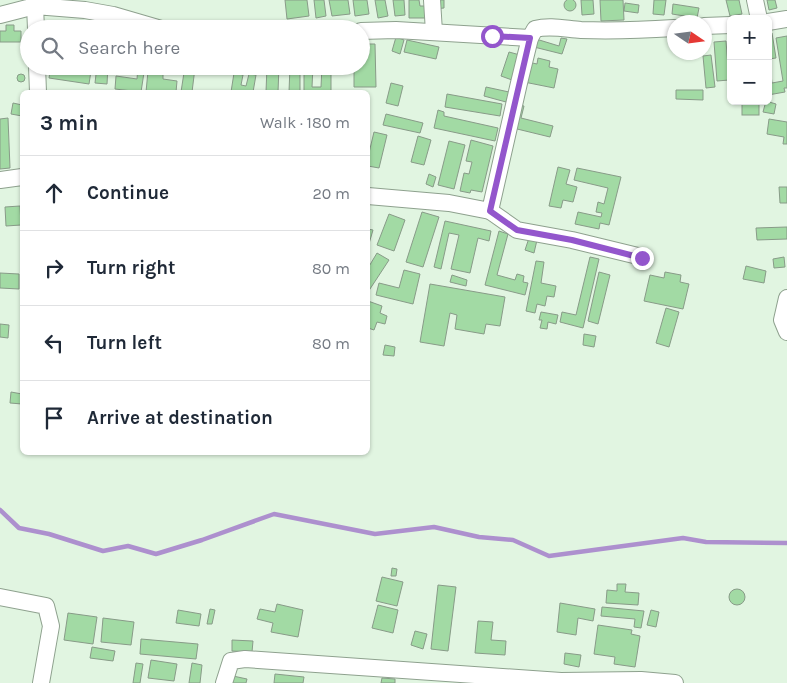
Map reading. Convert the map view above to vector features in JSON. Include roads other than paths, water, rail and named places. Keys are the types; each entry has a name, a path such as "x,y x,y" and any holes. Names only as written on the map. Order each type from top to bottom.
{"street":[{"path":"432,0 434,32"},
{"path":"755,0 758,15"},
{"path":"34,3 35,20"},
{"path":"0,15 34,3 85,10 130,20"},
{"path":"772,21 787,18"},
{"path":"712,26 727,25"},
{"path":"490,211 530,38 535,29 542,27 626,30 667,28"},
{"path":"370,31 396,30 530,38"},
{"path":"37,75 38,90"},
{"path":"0,180 20,177"},
{"path":"370,196 449,203 490,211 517,230 572,240 642,258"},
{"path":"787,298 782,320 787,332"},
{"path":"0,597 46,606 51,626 41,683"},
{"path":"224,683 231,661 245,660 561,681 641,680 675,683"}],"waterway":[{"path":"0,510 19,528 49,534 103,551 128,546 156,554 202,540 274,514 375,534 434,527 479,537 513,540 549,556 683,538 706,542 787,543"}]}
